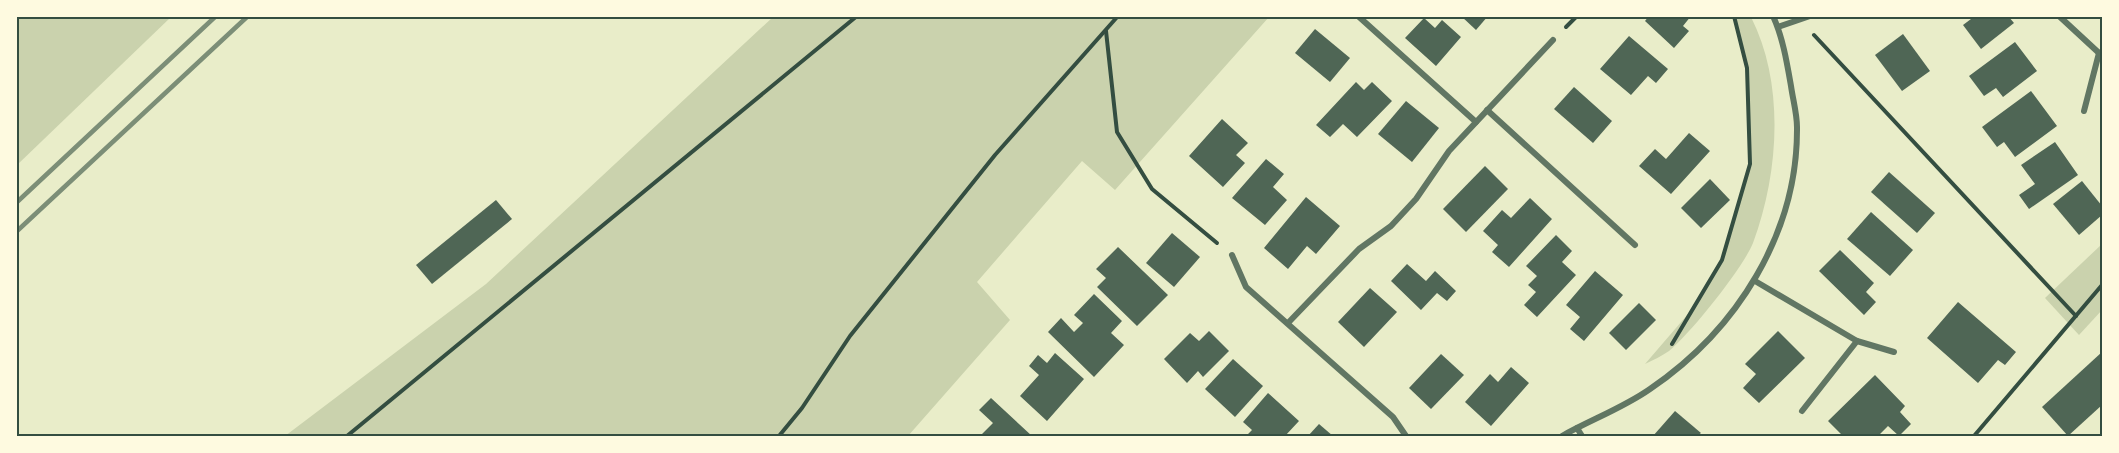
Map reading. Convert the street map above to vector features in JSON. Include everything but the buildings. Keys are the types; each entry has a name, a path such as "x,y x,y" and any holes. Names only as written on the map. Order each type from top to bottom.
{"street":[{"path":"1358,16 1476,122"},
{"path":"1562,436 1650,389 1710,339 1755,281 1778,236 1792,187 1797,126 1788,65 1773,16"},
{"path":"1778,27 1810,16"},
{"path":"2059,16 2101,53 2084,111"},
{"path":"1288,323 1359,249 1399,217 1416,199 1449,151 1552,40"},
{"path":"1487,110 1635,244"},
{"path":"1232,255 1246,287 1393,417 1406,436"},
{"path":"1755,281 1857,342 1894,352"},
{"path":"1802,411 1857,342"},
{"path":"1577,428 1582,436"}],"path":[{"path":"346,436 857,16"},
{"path":"779,436 802,408 850,336 994,155 1118,16"},
{"path":"1669,351 1688,314 1722,260 1750,164 1747,68 1734,16"},
{"path":"1800,20 2076,316"},
{"path":"1106,30 1117,132 1152,189 1232,255"},
{"path":"1974,436 2103,285"}],"green space":[{"path":"17,16 171,16 171,17 17,165"},
{"path":"773,17 1269,17 1115,190 1082,161 977,282 1010,320 908,436 285,436 486,284"},
{"path":"1734,17 1751,17 1762,43 1773,99 1773,158 1762,216 1747,254 1716,300 1679,342 1669,351 1645,364 1688,314 1722,260 1750,164 1747,68"},
{"path":"2102,244 2102,310 2079,335 2045,298"}],"railway":[{"path":"16,203 216,16"},
{"path":"16,232 248,16"}]}
